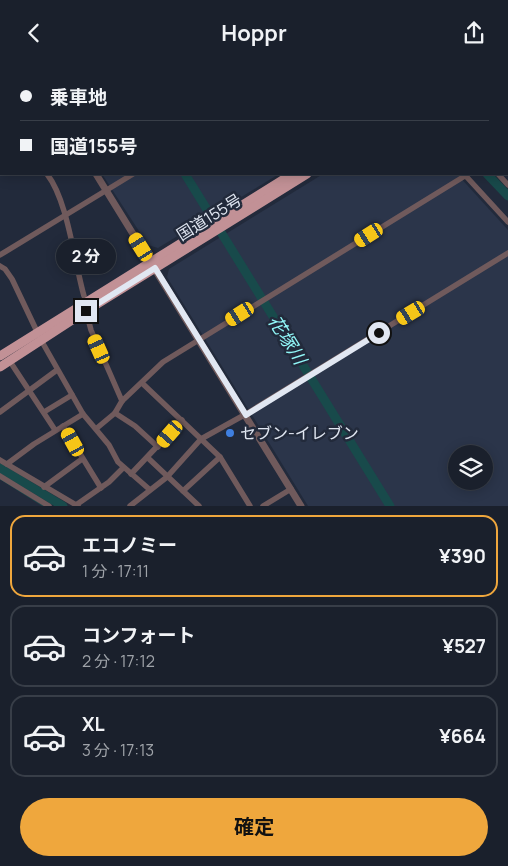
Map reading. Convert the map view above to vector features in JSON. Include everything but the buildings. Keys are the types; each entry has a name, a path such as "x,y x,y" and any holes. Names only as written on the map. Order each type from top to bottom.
{"highway":[{"name":"国道155号","path":"0,367 39,335 152,265 290,175"},
{"name":"国道155号","path":"0,356 86,311 152,265 306,175"}],"street":[{"path":"48,175 55,186 84,296"},
{"path":"97,175 301,506"},
{"path":"0,255 131,175"},
{"path":"97,428 115,413 122,401 163,361 464,175"},
{"path":"467,175 508,222"},
{"path":"499,175 508,185"},
{"path":"130,506 167,477 201,439 246,415 508,253"},
{"path":"0,266 5,269 12,279 57,371 83,414 97,428 124,468 150,489"},
{"path":"86,311 91,331 122,401"},
{"path":"9,360 30,389 55,430"},
{"path":"0,412 57,371"},
{"path":"142,383 220,457 250,506"},
{"path":"44,412 72,395"},
{"path":"115,413 135,426 158,447"},
{"path":"7,464 55,430 83,414"},
{"path":"131,474 182,420"},
{"path":"63,425 101,488"},
{"path":"148,457 167,477 200,506"},
{"path":"183,491 220,457"},
{"path":"0,459 77,506 124,468"},
{"path":"44,487 82,459"},
{"path":"0,476 47,506"},
{"path":"262,506 291,489"}],"shaded area":[{"path":"103,175 277,175 158,248 148,245"},
{"path":"321,175 458,175 508,230 508,506 308,506 167,277 169,269"}],"waterway":[{"name":"花塚川","path":"186,175 390,506"},
{"path":"488,175 508,196"},
{"path":"0,468 63,506"},
{"path":"0,479 43,506"}],"place":[{"name":"セブン-イレブン","path":"230,433"}],"route":[{"path":"86,311 155,268 246,415 379,333"}]}
